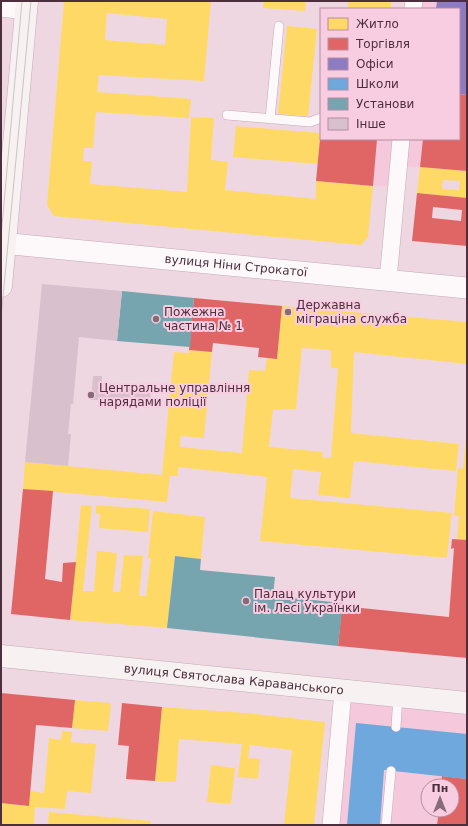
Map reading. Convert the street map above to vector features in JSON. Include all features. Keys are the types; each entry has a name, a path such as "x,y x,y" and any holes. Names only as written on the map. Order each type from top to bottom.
{"main road":[{"path":"1,286 3,243 27,5"},
{"name":"вулиця Святослава Караванського","path":"1,656 467,703"}],"street":[{"path":"1,6 27,5"},
{"path":"388,280 401,140"},
{"name":"вулиця Ніни Строкатої","path":"3,243 467,288"},
{"path":"330,825 343,691"}],"lane":[{"path":"270,119 279,26"},
{"path":"227,115 310,122 320,118"},
{"path":"396,727 398,696"},
{"path":"386,825 391,771"}],"shaded area":[{"path":"418,1 467,1 467,171 403,166 405,140 460,140 460,8 417,8"},
{"path":"320,137 320,140 399,140 395,187 316,181"},
{"path":"346,695 467,706 467,825 334,825"}],"building: Житло":[{"path":"64,1 211,1 204,81 99,75 97,92 191,99 189,118 96,112 93,148 84,148 83,161 92,161 90,184 187,192 191,117 214,118 211,160 228,162 225,190 316,199 316,181 373,186 368,237 361,245 54,216 47,205","holes":["107,13 167,19 165,45 105,40"]},
{"path":"264,1 306,2 305,11 263,8"},
{"path":"348,1 391,1 391,8 348,8"},
{"path":"287,26 317,29 308,116 278,114"},
{"path":"236,126 320,133 318,164 233,157"},
{"path":"420,167 467,171 467,198 417,193","holes":["443,180 460,181 459,190 442,189"]},
{"path":"282,306 467,322 467,364 354,352 351,433 459,444 456,471 354,461 350,498 318,495 321,472 293,469 290,498 452,513 447,558 260,541 267,477 178,467 178,476 170,476 167,502 23,489 25,462 162,475 174,352 189,353 189,350 212,352 204,438 181,436 180,447 242,453 249,370 265,371 267,358 277,359","holes":["302,348 331,350 331,368 338,368 331,458 322,457 323,452 269,447 273,410 296,409"]},
{"path":"466,438 467,540 457,539 459,516 454,516 458,468 463,469"},
{"path":"81,505 92,506 83,591 94,591 97,551 117,553 113,592 120,592 124,555 143,556 139,596 146,596 151,558 148,558 153,511 205,517 201,559 175,556 167,628 70,620"},
{"path":"96,505 150,509 148,532 99,528 100,514 96,514"},
{"path":"75,700 111,703 108,731 72,728"},
{"path":"162,707 245,713 325,722 314,825 284,825 292,750 250,745 248,758 260,759 258,779 238,777 242,744 179,739 176,782 155,781"},
{"path":"62,731 72,732 71,742 96,744 91,793 67,791 65,809 35,807 34,825 1,825 1,803 29,806 30,791 44,793 49,738 61,740"},
{"path":"211,765 235,768 231,804 207,802"},
{"path":"49,812 151,821 150,825 48,825"}],"building: Торгівля":[{"path":"460,94 467,95 467,171 420,167 423,140 460,140"},
{"path":"320,139 377,140 373,186 316,181"},
{"path":"417,193 467,198 467,246 412,241","holes":["433,207 462,210 461,221 432,218"]},
{"path":"194,298 282,306 277,359 258,357 259,348 213,343 212,352 189,350"},
{"path":"23,489 53,491 45,579 62,582 63,563 76,562 70,620 11,614"},
{"path":"452,539 467,540 467,658 338,646 342,606 449,617 454,548 451,549"},
{"path":"1,693 75,700 72,728 36,725 29,806 1,803"},
{"path":"122,703 162,707 155,781 126,779 129,746 118,745"},
{"path":"442,776 459,778 442,778"},
{"path":"460,778 467,779 467,825 437,825 438,818 460,818"}],"building: Офіси":[{"path":"437,1 467,2 467,95 460,94 460,8 436,8"}],"building: Школи":[{"path":"356,723 467,734 467,779 384,770 380,825 347,825"}],"building: Установи":[{"name":"Пожежна частина № 1","path":"122,291 194,298 190,347 117,341"},
{"name":"Палац культури ім. Лесі Українки","path":"175,556 201,559 200,570 275,577 273,596 343,603 338,646 167,628"}],"building: Інше":[{"path":"42,284 122,291 117,341 79,337 73,404 71,404 68,434 71,434 68,466 25,462"},
{"path":"93,376 102,376 102,385 151,387 150,406 140,406 140,408 100,406 101,400 91,400"}],"tram line":[{"path":"1,237 22,1"},
{"path":"1,318 31,1"}],"place":[{"name":"Державна міграціна служба","path":"288,312"},
{"name":"Пожежна частина № 1","path":"156,319"},
{"name":"Центральне управління нарядами поліції","path":"91,395"},
{"name":"Палац культури ім. Лесі Українки","path":"246,601"}]}
